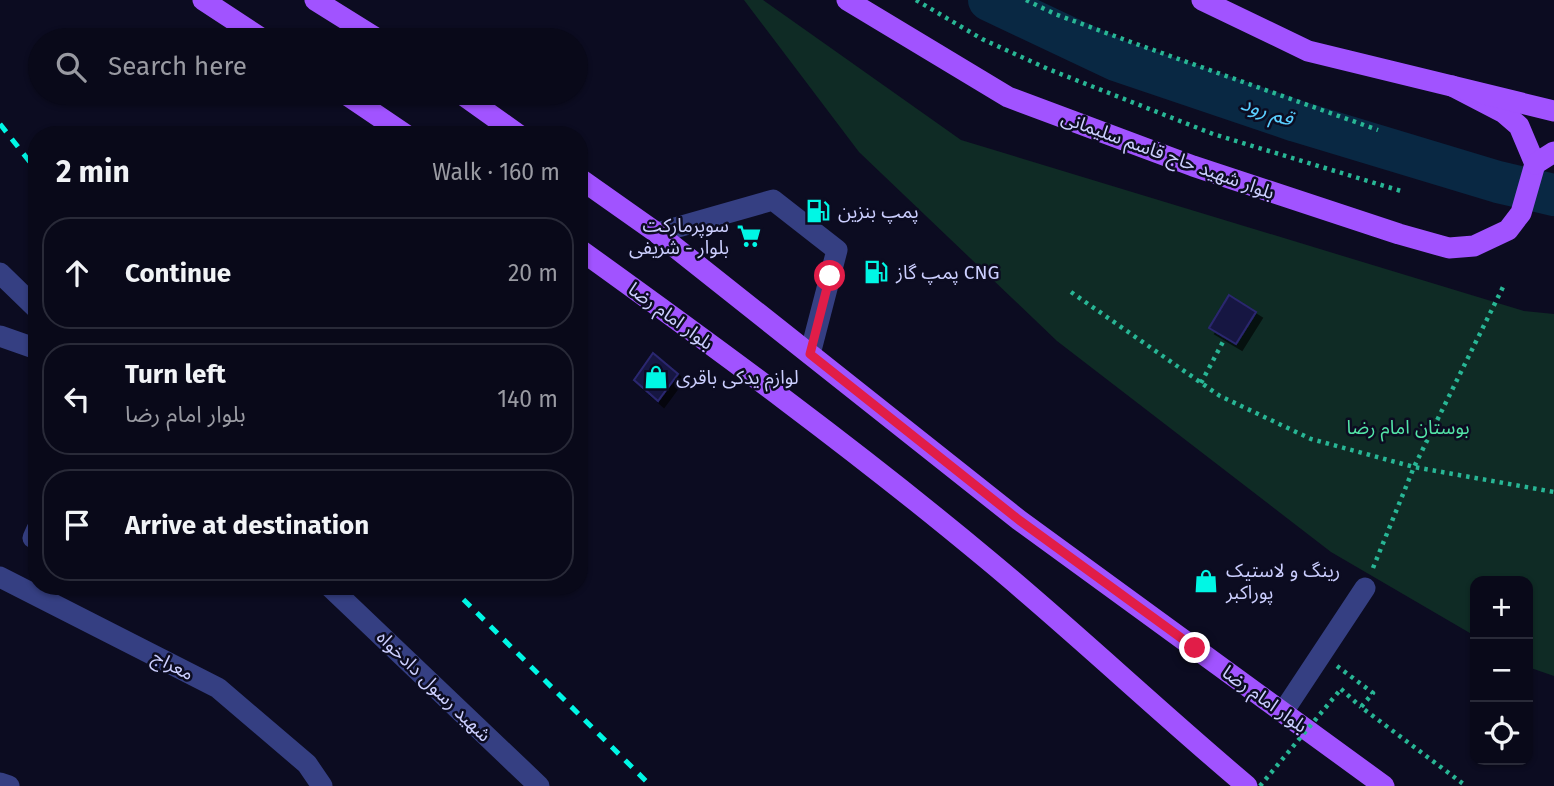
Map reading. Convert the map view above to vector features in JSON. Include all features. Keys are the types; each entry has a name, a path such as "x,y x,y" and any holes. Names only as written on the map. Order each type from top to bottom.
{"main road":[{"path":"203,0 246,28"},
{"path":"315,0 360,28"},
{"name":"بلوار شهید حاج قاسم سلیمانی","path":"847,0 1008,97 1193,166 1449,248 1474,246 1508,230 1521,213 1535,164"},
{"path":"1202,0 1308,51 1554,111"},
{"path":"1452,86 1504,113 1519,126 1535,164 1554,152"},
{"path":"362,105 393,126"},
{"path":"477,105 506,126"},
{"name":"بلوار امام رضا","path":"588,184 657,233 1019,520 1384,786"},
{"name":"بلوار امام رضا","path":"588,255 766,384 988,560 1168,720 1247,786"}],"street":[{"path":"657,233 773,200 837,250 810,354"},
{"path":"0,273 28,300"},
{"path":"0,336 28,346"},
{"name":"معراج","path":"0,578 28,592"},
{"path":"1283,712 1323,655 1364,588"},
{"name":"معراج","path":"34,595 218,688 307,764 323,786"},
{"name":"شهید رسول دادخواه","path":"338,595 539,786"},
{"path":"0,783 9,786"}],"path":[{"path":"916,0 982,39 1048,69 1213,134 1401,191"},
{"path":"1026,0 1055,14 1128,41 1378,130"},
{"path":"1364,588 1413,467 1503,287"},
{"path":"1071,292 1220,396 1311,439 1413,467 1554,492"},
{"path":"1201,383 1225,338"},
{"path":"1323,655 1373,693 1361,707"},
{"path":"1261,786 1341,689 1466,786"}],"green space":[{"name":"بوستان امام رضا","path":"744,0 763,0 961,140 1524,311 1554,314 1554,676 1533,669 1533,576 1470,576 1470,633 1331,552 1057,341 859,152"}],"building":[{"path":"1229,295 1256,312 1236,344 1209,328"},
{"name":"لوازم یدکی باقری","path":"653,353 678,374 658,401 634,380"}],"waterway":[{"name":"قم رود","path":"989,0 1116,60 1296,121 1498,182 1554,195"}],"railway":[{"path":"0,124 28,160"},
{"path":"459,595 651,786"}],"place":[{"name":"پمپ بنزین","path":"818,211"},
{"name":"سوپرمارکت بلوار - شریفی","path":"749,236"},
{"name":"پمپ گاز CNG","path":"876,272"},
{"name":"لوازم یدکی باقری","path":"656,377"},
{"name":"رینگ و لاستیک پوراکبر","path":"1206,581"}],"route":[{"path":"830,276 810,354 1019,520 1195,648"}]}
